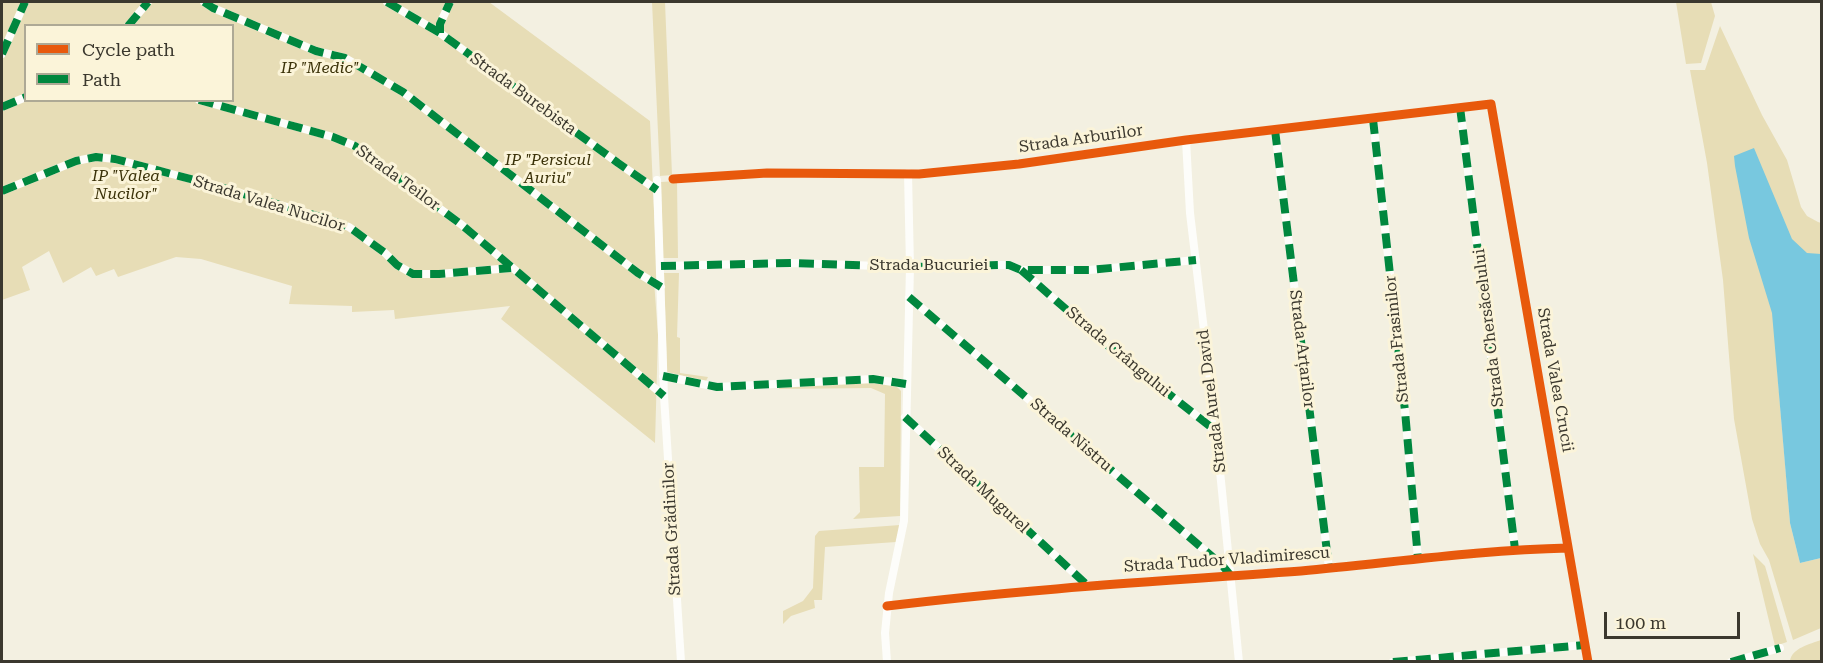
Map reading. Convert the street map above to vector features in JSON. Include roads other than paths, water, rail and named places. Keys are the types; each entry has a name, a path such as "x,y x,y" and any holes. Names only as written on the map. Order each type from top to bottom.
{"street":[{"path":"2,54 25,2"},
{"path":"130,24 148,2"},
{"path":"204,2 213,8 306,47 345,58 393,86 638,273 661,287"},
{"name":"Strada Burebista","path":"387,2 440,33 657,190"},
{"path":"440,33 440,24 450,2"},
{"path":"2,107 24,98"},
{"name":"Strada Teilor","path":"206,102 346,141 430,201 511,268"},
{"name":"Strada Arburilor","path":"673,179 767,173 919,174 1020,164 1186,140 1491,104"},
{"name":"Strada Valea Crucii","path":"1491,104 1588,662"},
{"name":"Strada Chersăcelului","path":"1460,107 1481,260 1515,549"},
{"name":"Strada Frasinilor","path":"1373,119 1405,411 1418,559"},
{"name":"Strada Arțarilor","path":"1275,130 1329,568"},
{"name":"Strada Aurel David","path":"1186,140 1190,213 1216,431 1239,662"},
{"name":"Strada Valea Nucilor","path":"2,191 76,162 96,157 115,159 218,186 349,227 385,253 404,271 413,274 511,268"},
{"path":"887,662 885,633 887,606 904,521 910,267 908,173"},
{"name":"Strada Grădinilor","path":"657,180 663,376 681,662"},
{"name":"Strada Bucuriei","path":"661,266 1009,265 1021,270 1089,270 1196,260"},
{"path":"511,268 664,396"},
{"name":"Strada Crângului","path":"1021,270 1114,351 1216,431"},
{"name":"Strada Nistru","path":"909,297 1137,491 1231,576"},
{"path":"663,376 717,387 873,379 906,384"},
{"name":"Strada Mugurel","path":"905,417 1087,585"},
{"name":"Strada Tudor Vladimirescu","path":"887,606 1087,585 1329,568 1515,549 1568,548"},
{"path":"1393,662 1584,645"},
{"path":"1731,662 1780,648"}],"water":[{"path":"1754,148 1792,239 1807,253 1821,254 1821,558 1800,563 1790,523 1772,313 1749,238 1735,166 1734,156"}],"park label":[{"name":"IP \"Medic\"","path":"320,68"},
{"name":"IP \"Persicul Auriu\"","path":"548,169"},
{"name":"IP \"Valea Nucilor\"","path":"126,185"}]}
